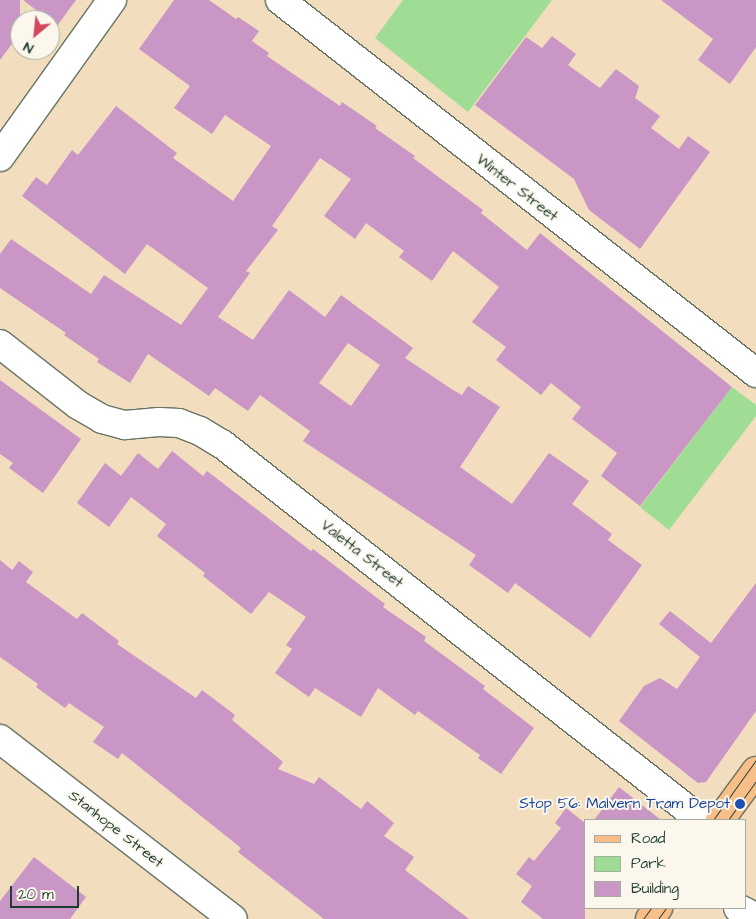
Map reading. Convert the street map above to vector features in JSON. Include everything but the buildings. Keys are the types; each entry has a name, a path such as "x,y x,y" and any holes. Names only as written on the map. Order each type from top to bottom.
{"main road":[{"path":"724,817 756,770"}],"street":[{"path":"0,157 112,0"},
{"name":"Winter Street","path":"280,0 534,201 630,273 756,373"},
{"name":"Valetta Street","path":"0,344 78,405 102,419 125,425 159,422 179,423 200,431 222,444 701,819"},
{"name":"Stanhope Street","path":"0,739 233,919"},
{"path":"650,919 665,909"}],"green space":[{"path":"403,0 552,0 468,112 375,38"},
{"path":"732,387 756,405 756,416 669,530 640,507"}],"tram line":[{"path":"714,819 756,760"},
{"path":"729,819 756,781"},
{"path":"643,919 650,909"},
{"path":"658,919 665,909"}],"place":[{"name":"Stop 56: Malvern Tram Depot","path":"740,804"}]}
